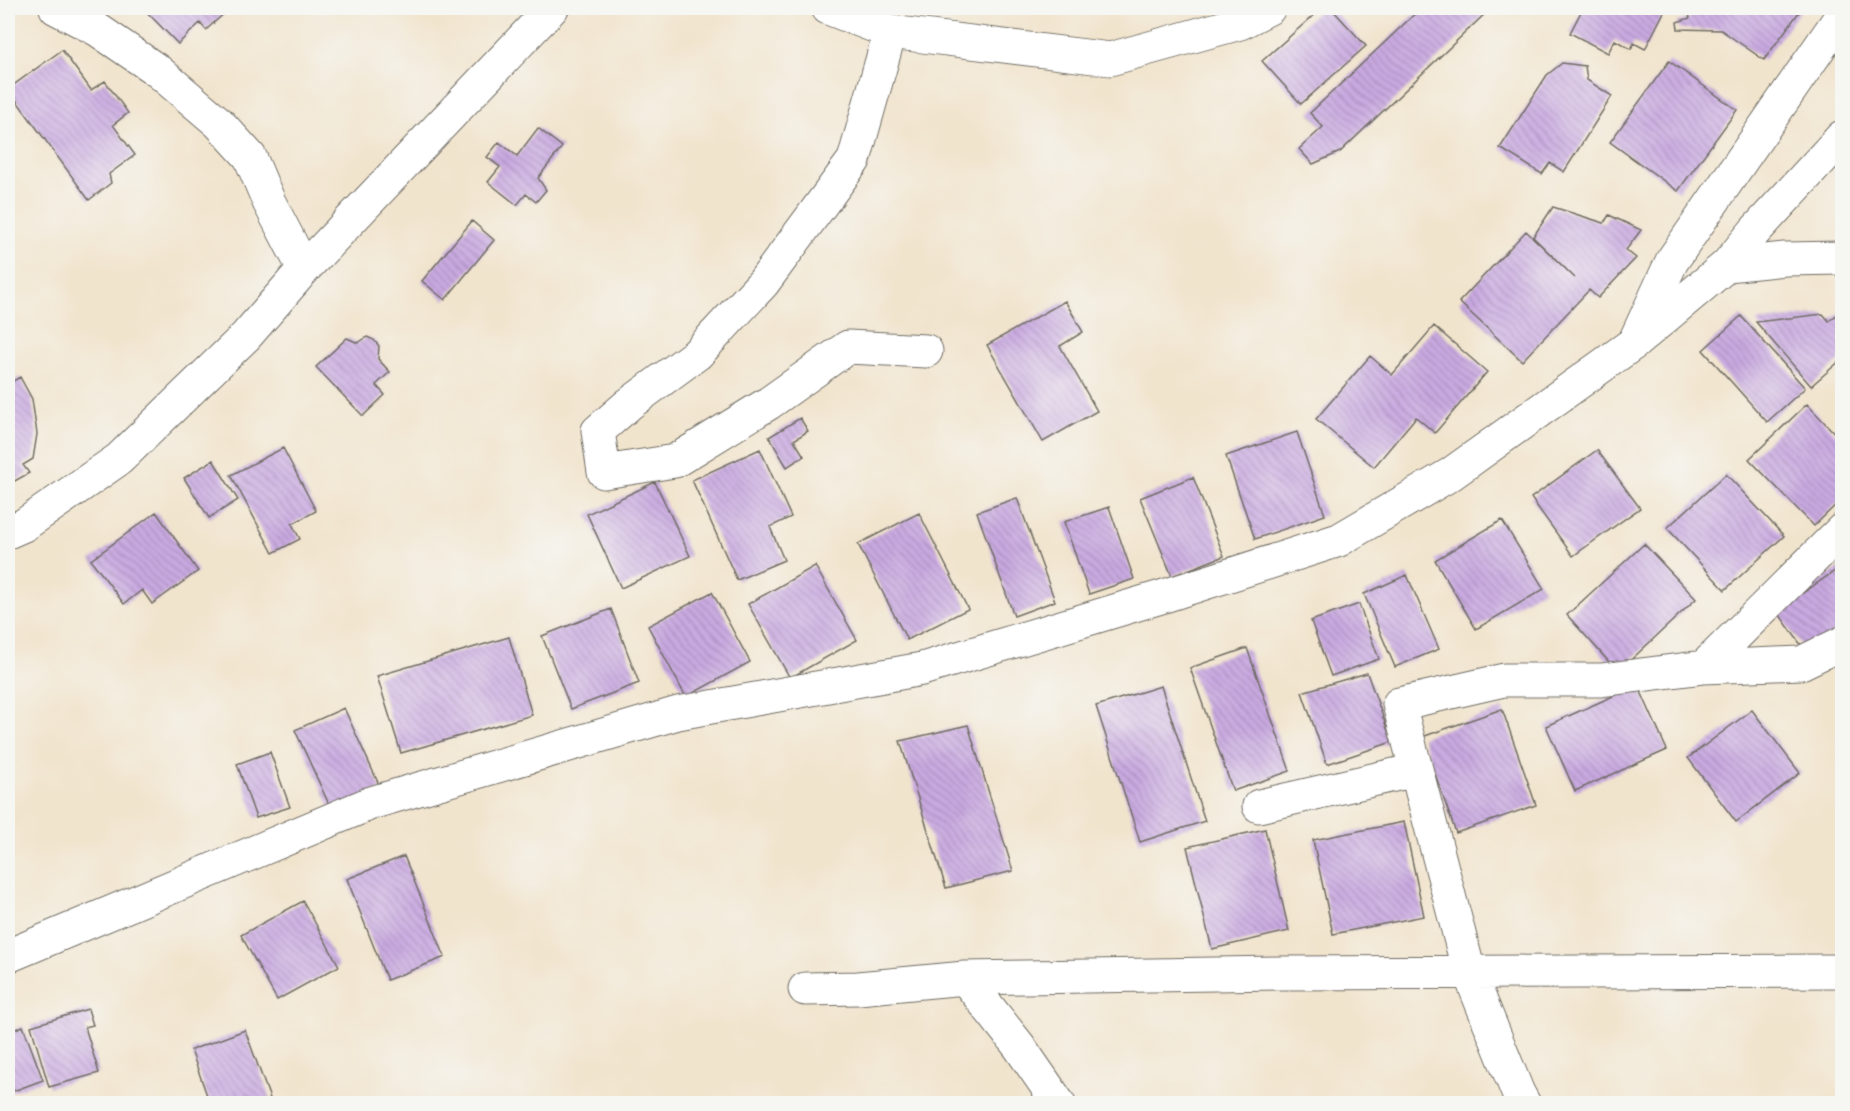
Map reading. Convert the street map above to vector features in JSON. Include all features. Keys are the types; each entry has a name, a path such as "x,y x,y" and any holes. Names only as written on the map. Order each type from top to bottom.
{"street":[{"path":"56,8 98,30 158,71 219,123 250,157 269,202 304,269"},
{"path":"8,532 24,525 119,459 246,336 304,269 552,8"},
{"path":"828,8 890,32 1110,59 1240,23 1269,8"},
{"path":"1634,343 1672,261 1842,15"},
{"path":"890,32 854,160 763,283 697,354 629,404 598,431 604,472 675,461 769,403 848,347 926,351"},
{"path":"8,956 371,803 678,713 922,669 1161,597 1339,540 1451,474 1634,343 1727,266 1755,231 1842,137"},
{"path":"1727,266 1785,258 1842,258"},
{"path":"1704,667 1842,530"},
{"path":"1524,1104 1469,972 1399,704 1504,680 1601,680 1704,667 1801,663 1842,643"},
{"path":"1259,806 1416,770"},
{"path":"805,989 965,978 1282,973 1842,971"},
{"path":"965,978 1019,1046 1059,1104"}],"building":[{"path":"143,8 230,8 206,30 200,23 178,44"},
{"path":"1322,8 1331,8 1366,46 1301,104 1262,61"},
{"path":"1421,8 1491,8 1340,152 1313,164 1299,149 1323,127 1310,113"},
{"path":"1583,8 1666,8 1645,49 1634,43 1631,49 1615,40 1608,53 1570,33"},
{"path":"1688,8 1802,8 1764,60 1721,30 1678,29 1677,22 1690,18"},
{"path":"62,50 91,90 105,81 128,113 113,125 135,155 109,174 111,183 89,200 8,89"},
{"path":"1669,61 1737,110 1678,191 1610,142"},
{"path":"1562,63 1585,66 1587,80 1612,96 1564,172 1550,163 1542,174 1500,148 1547,75"},
{"path":"538,128 562,147 538,178 546,190 536,202 526,194 517,205 488,182 500,167 487,157 499,142 517,156"},
{"path":"1553,207 1604,223 1609,215 1641,230 1626,250 1636,258 1598,298 1589,290 1522,361 1459,302 1526,231 1575,278 1533,237"},
{"path":"472,221 494,240 445,300 422,281"},
{"path":"1065,301 1083,332 1060,346 1097,411 1043,442 987,345"},
{"path":"1839,313 1842,317 1842,359 1811,386 1756,322 1823,314 1829,321"},
{"path":"1741,316 1805,388 1767,422 1703,350"},
{"path":"1434,326 1487,372 1435,433 1416,417 1374,467 1316,419 1370,356 1392,375"},
{"path":"367,337 379,346 378,359 390,372 376,385 385,395 363,416 316,367 347,338 358,343"},
{"path":"20,377 32,399 37,434 33,459 23,465 29,473 13,482 8,472 8,384"},
{"path":"1807,404 1842,441 1842,499 1814,526 1749,459"},
{"path":"800,418 808,431 794,440 804,456 787,467 769,437"},
{"path":"1297,432 1325,515 1255,539 1226,456"},
{"path":"283,448 316,511 292,524 300,539 273,553 231,475"},
{"path":"760,449 791,517 770,527 784,560 737,580 692,480"},
{"path":"1597,450 1640,508 1573,556 1531,498"},
{"path":"213,460 238,500 209,518 184,478"},
{"path":"1726,474 1784,536 1725,590 1667,528"},
{"path":"1193,477 1224,556 1172,576 1140,498"},
{"path":"655,482 690,556 621,588 587,514"},
{"path":"1017,498 1055,601 1014,616 977,512"},
{"path":"1109,507 1134,579 1089,594 1064,522"},
{"path":"156,512 198,571 152,604 142,590 124,604 91,560"},
{"path":"919,513 968,609 907,640 858,544"},
{"path":"1502,520 1544,589 1476,629 1435,560"},
{"path":"1644,544 1696,599 1618,672 1567,615"},
{"path":"815,566 857,640 790,678 748,604"},
{"path":"1842,566 1842,627 1806,652 1777,611"},
{"path":"1407,575 1439,649 1395,667 1364,594"},
{"path":"712,592 750,662 686,697 648,626"},
{"path":"1359,604 1379,659 1331,676 1311,621"},
{"path":"611,609 639,683 571,709 542,636"},
{"path":"509,637 532,715 401,753 377,676"},
{"path":"1247,648 1290,771 1233,791 1190,668"},
{"path":"1367,673 1392,742 1327,764 1302,692"},
{"path":"1638,685 1667,750 1575,791 1546,726"},
{"path":"1161,686 1205,821 1140,842 1096,706"},
{"path":"344,708 381,789 332,811 295,730"},
{"path":"1502,709 1536,805 1456,833 1422,737"},
{"path":"1752,710 1800,773 1736,822 1688,758"},
{"path":"968,725 1013,871 946,888 900,741"},
{"path":"270,752 290,807 256,818 237,764"},
{"path":"1404,822 1424,916 1333,934 1313,840"},
{"path":"1265,829 1289,931 1212,949 1187,847"},
{"path":"404,856 445,957 387,980 347,879"},
{"path":"303,901 339,966 277,1000 241,935"},
{"path":"88,1009 93,1025 85,1027 99,1073 49,1087 31,1026"},
{"path":"23,1026 43,1080 8,1093 8,1032"},
{"path":"245,1030 272,1104 210,1104 191,1050"},
{"path":"860,1101 935,1101 935,1104 860,1104"}]}
